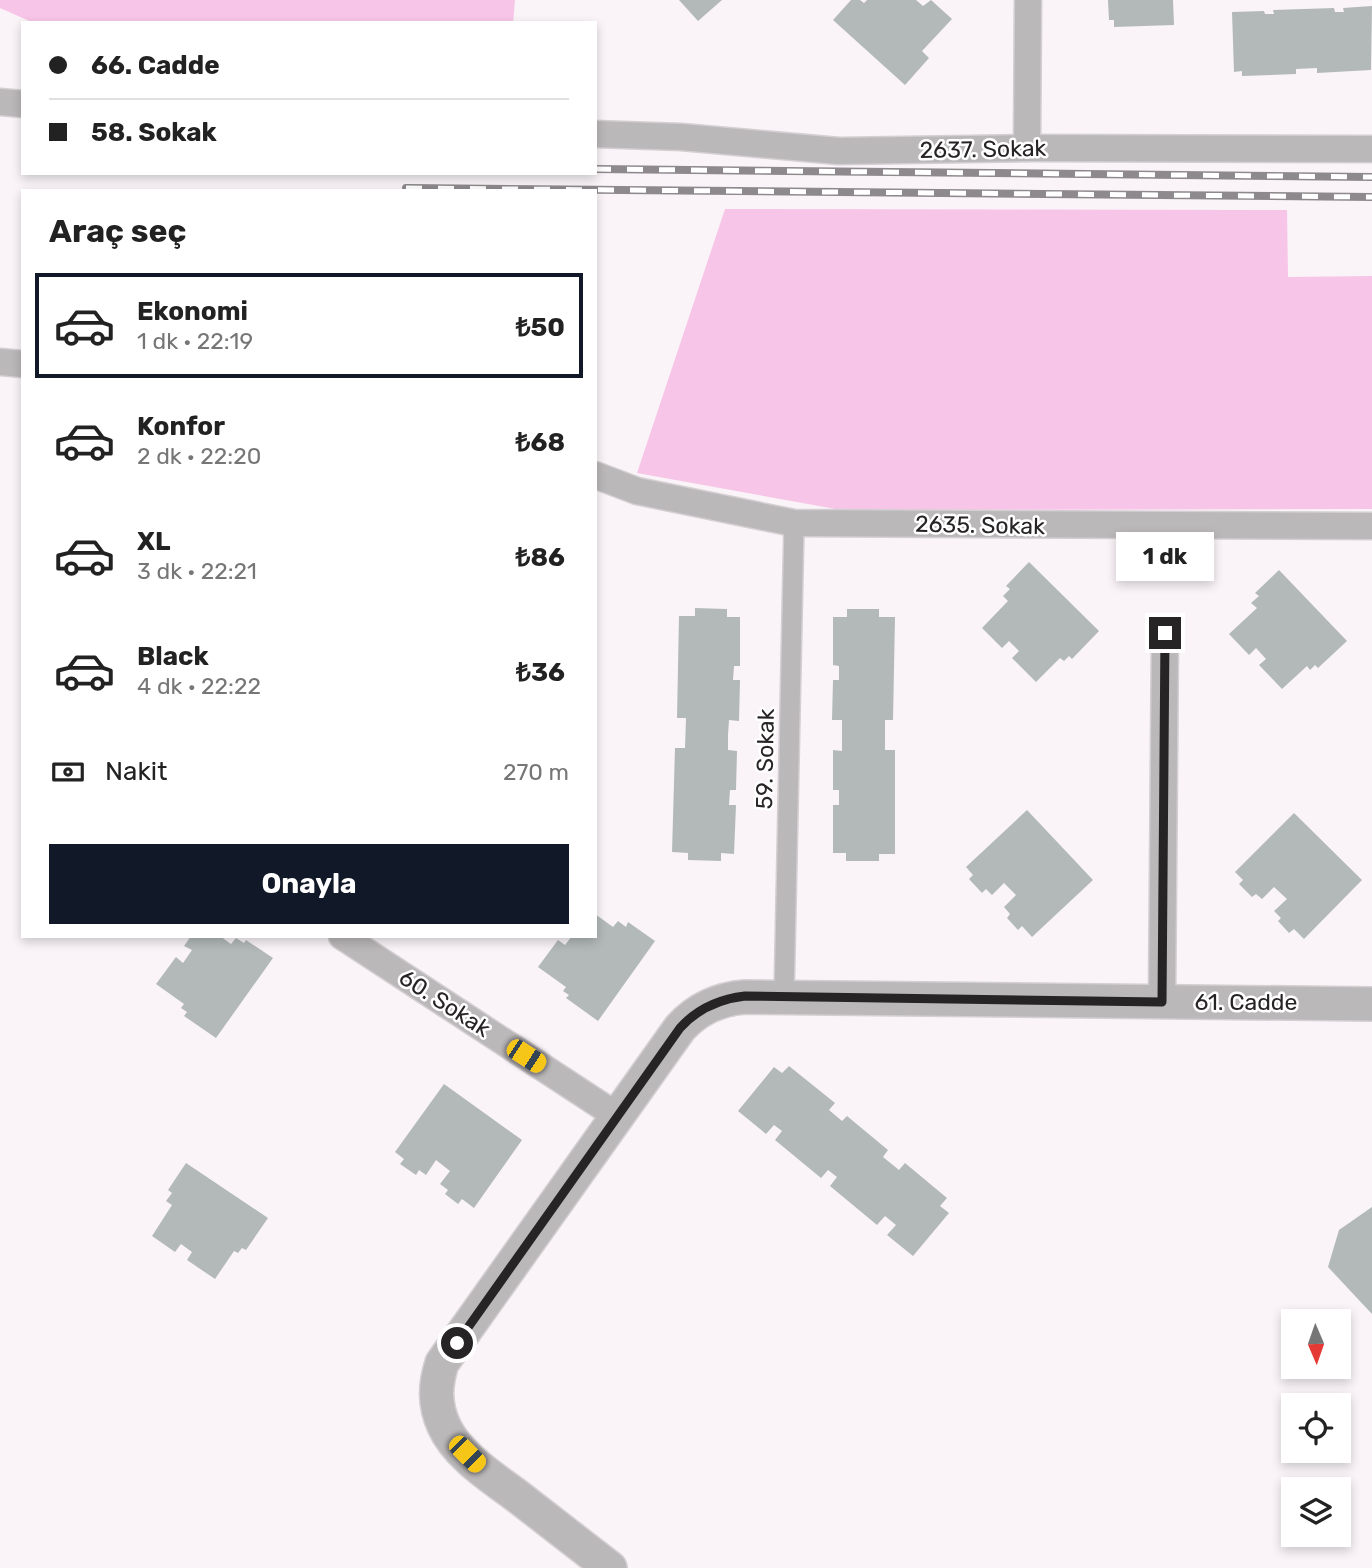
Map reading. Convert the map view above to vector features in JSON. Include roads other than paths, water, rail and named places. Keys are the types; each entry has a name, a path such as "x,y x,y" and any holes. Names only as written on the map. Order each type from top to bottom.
{"street":[{"path":"1027,148 1028,0"},
{"path":"0,102 21,104"},
{"name":"2637. Sokak","path":"597,134 681,137 839,151 1027,148 1372,149"},
{"path":"0,362 21,364"},
{"name":"2635. Sokak","path":"597,476 637,491 794,523 1372,526"},
{"name":"59. Sokak","path":"784,997 794,523"},
{"path":"1162,1002 1165,633"},
{"name":"60. Sokak","path":"345,938 617,1116"},
{"name":"61. Cadde","path":"610,1568 480,1467 454,1441 444,1427 437,1405 436,1383 442,1363 680,1028 699,1010 733,998 784,997 1372,1004"}],"railway":[{"path":"597,169 1372,177"},
{"path":"406,188 513,189"},
{"path":"597,190 1372,197"}]}
